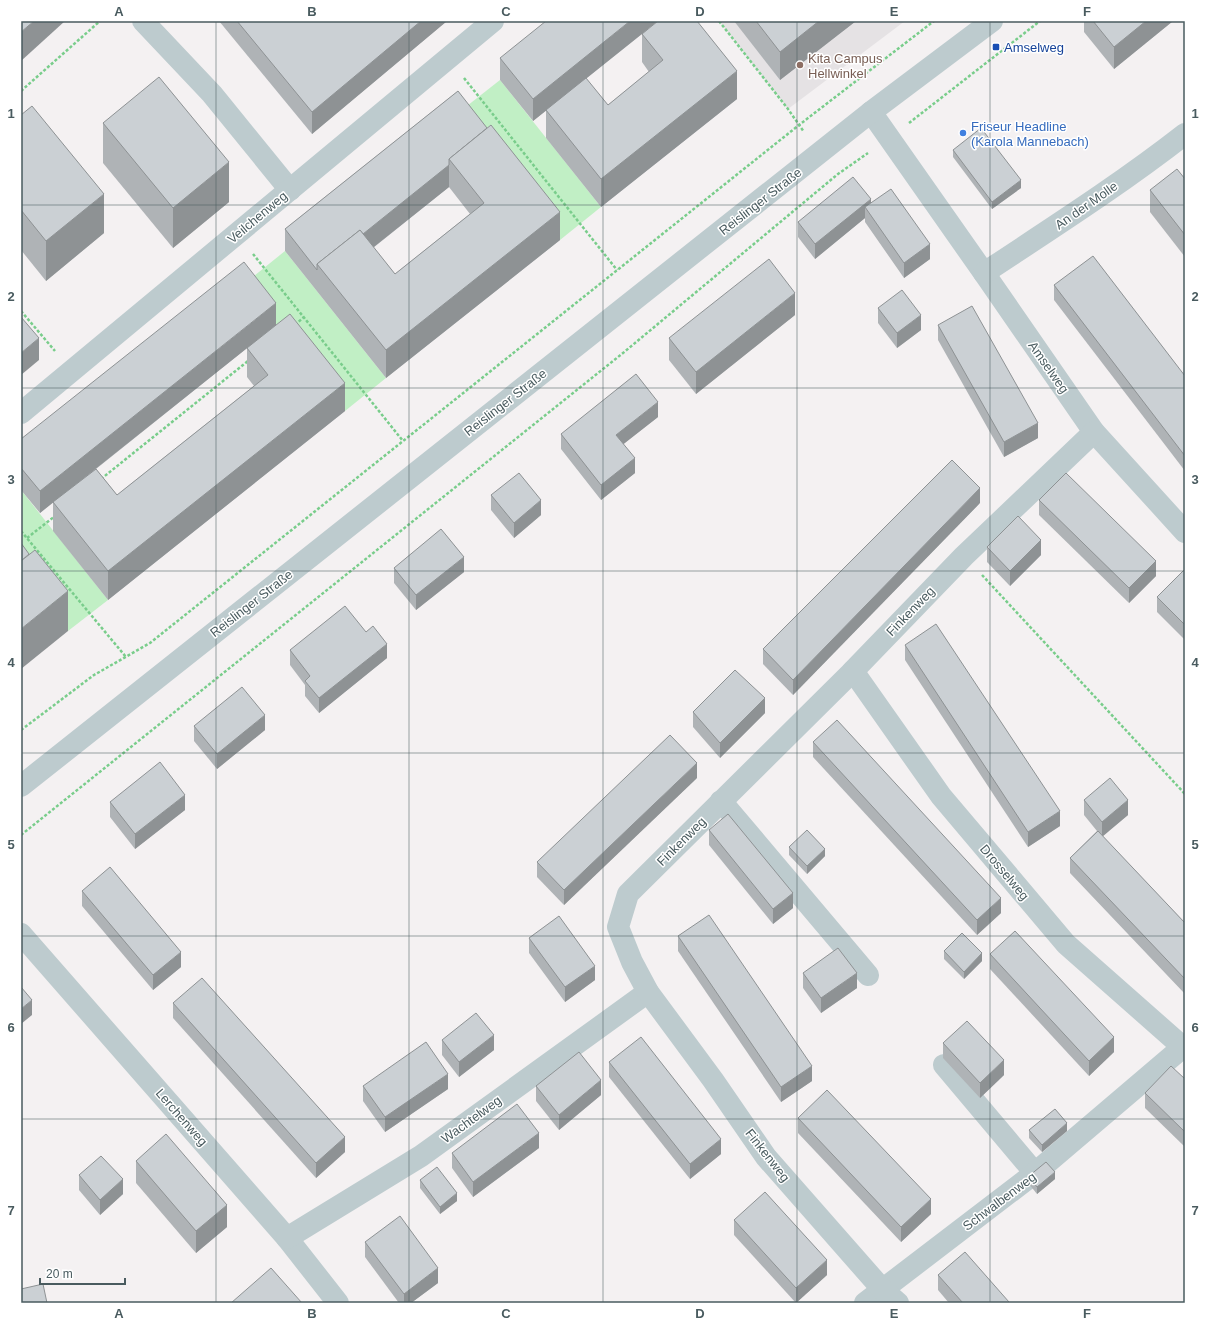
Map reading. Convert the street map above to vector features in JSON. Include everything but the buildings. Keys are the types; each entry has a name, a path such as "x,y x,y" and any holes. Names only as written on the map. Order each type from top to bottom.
{"street":[{"path":"143,21 212,94 290,190"},
{"name":"Veilchenweg","path":"21,413 493,21"},
{"name":"Reislinger Straße","path":"21,786 871,112 992,21"},
{"name":"Amselweg","path":"871,112 1094,432 1185,532"},
{"name":"An der Molle","path":"984,273 1085,206 1185,134"},
{"name":"Finkenweg","path":"890,1296 766,1157 713,1080 648,992 632,962 618,926 628,894 853,670 964,556 1094,432"},
{"name":"Drosselweg","path":"853,670 940,796 1066,944 1184,1048"},
{"path":"721,801 868,975"},
{"name":"Lerchenweg","path":"21,934 288,1238 338,1303"},
{"name":"Wachtelweg","path":"288,1238 421,1156 648,992"},
{"name":"Schwalbenweg","path":"865,1303 890,1296 1184,1048"},
{"path":"944,1065 1035,1173"}],"path":[{"path":"21,91 100,21"},
{"path":"719,21 838,174"},
{"path":"21,730 94,675 150,643 799,125 934,21"},
{"path":"21,835 623,353 838,174 890,138 1040,21"},
{"path":"448,58 618,270"},
{"path":"237,234 403,441"},
{"path":"21,311 72,371"},
{"path":"291,327 304,317"},
{"path":"101,479 254,357"},
{"path":"27,538 58,514"},
{"path":"21,531 126,657"},
{"path":"964,556 1185,794"}],"shaded area":[{"name":"Kita Campus Hellwinkel","path":"719,21 905,21 788,109"}],"green space":[{"path":"500,80 601,207 560,240 458,113"},
{"path":"285,251 386,378 345,411 244,284"},
{"path":"21,490 108,600 68,631 21,572"}],"place":[{"name":"Amselweg","path":"996,47"},
{"name":"Kita Campus Hellwinkel","path":"800,65"},
{"name":"Friseur Headline (Karola Mannebach)","path":"963,133"}]}
